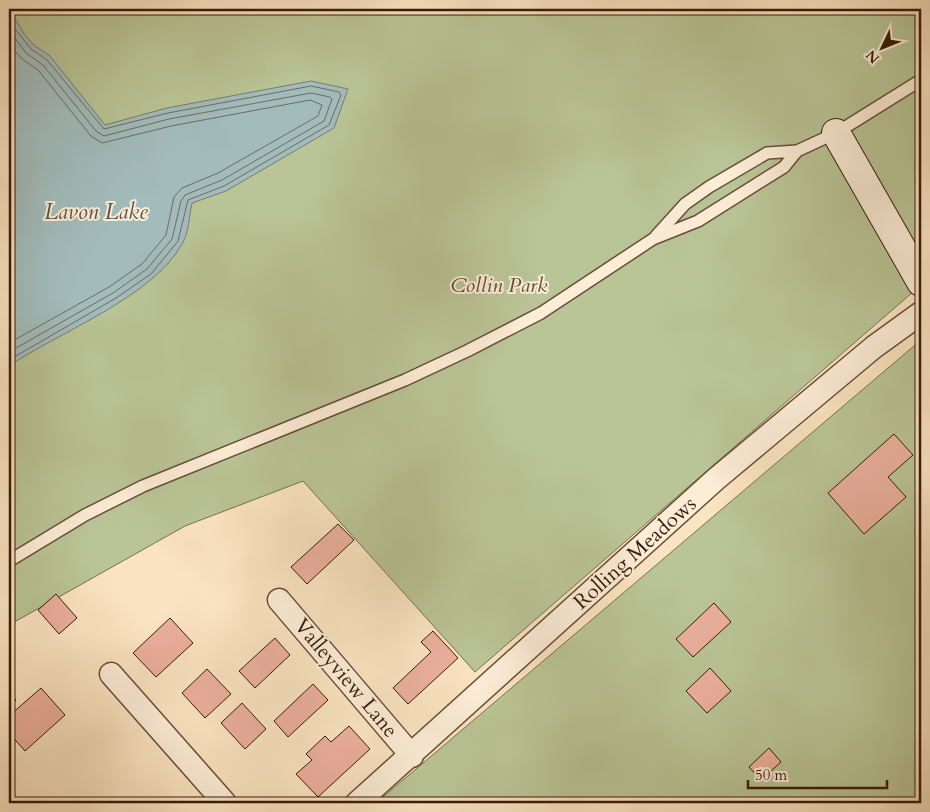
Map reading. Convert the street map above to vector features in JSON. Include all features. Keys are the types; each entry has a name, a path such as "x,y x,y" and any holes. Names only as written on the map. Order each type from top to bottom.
{"street":[{"path":"836,133 921,282"},
{"name":"Rolling Meadows","path":"357,803 412,756 716,479 874,347 921,313"},
{"name":"Valleyview Lane","path":"279,600 412,756"},
{"path":"111,674 225,803"}],"lane":[{"path":"653,239 685,204 709,187 767,153 797,151 836,133 921,80"},
{"path":"9,561 85,515 144,486 373,393 467,352 541,313 653,239 698,221 784,167 797,151"}],"green space":[{"name":"Collin Park","path":"9,9 921,9 921,285 475,672 303,481 185,526 9,625"},
{"path":"921,340 921,803 376,803"}],"water":[{"name":"Lavon Lake","path":"9,15 14,17 25,35 34,45 50,56 105,125 167,108 311,81 348,89 334,128 226,191 192,203 187,230 182,244 168,263 150,281 128,297 9,366"}],"building":[{"path":"894,434 913,455 888,477 906,497 864,534 828,493"},
{"path":"338,524 354,540 307,584 291,567"},
{"path":"56,594 77,618 59,634 38,610"},
{"path":"714,603 731,622 693,657 676,639"},
{"path":"170,618 193,643 156,677 133,653"},
{"path":"433,631 458,658 408,704 393,688 431,652 421,642"},
{"path":"275,638 290,655 255,688 239,671"},
{"path":"710,668 731,691 707,713 686,691"},
{"path":"207,669 231,694 205,718 182,693"},
{"path":"313,684 328,700 288,737 274,721"},
{"path":"41,688 65,715 25,751 9,733 9,716"},
{"path":"9,692 16,700 9,706"},
{"path":"242,703 266,729 245,749 221,723"},
{"path":"349,726 370,749 318,797 296,774 312,760 306,754 325,736 331,742"},
{"path":"769,748 781,762 761,780 749,767"}]}
